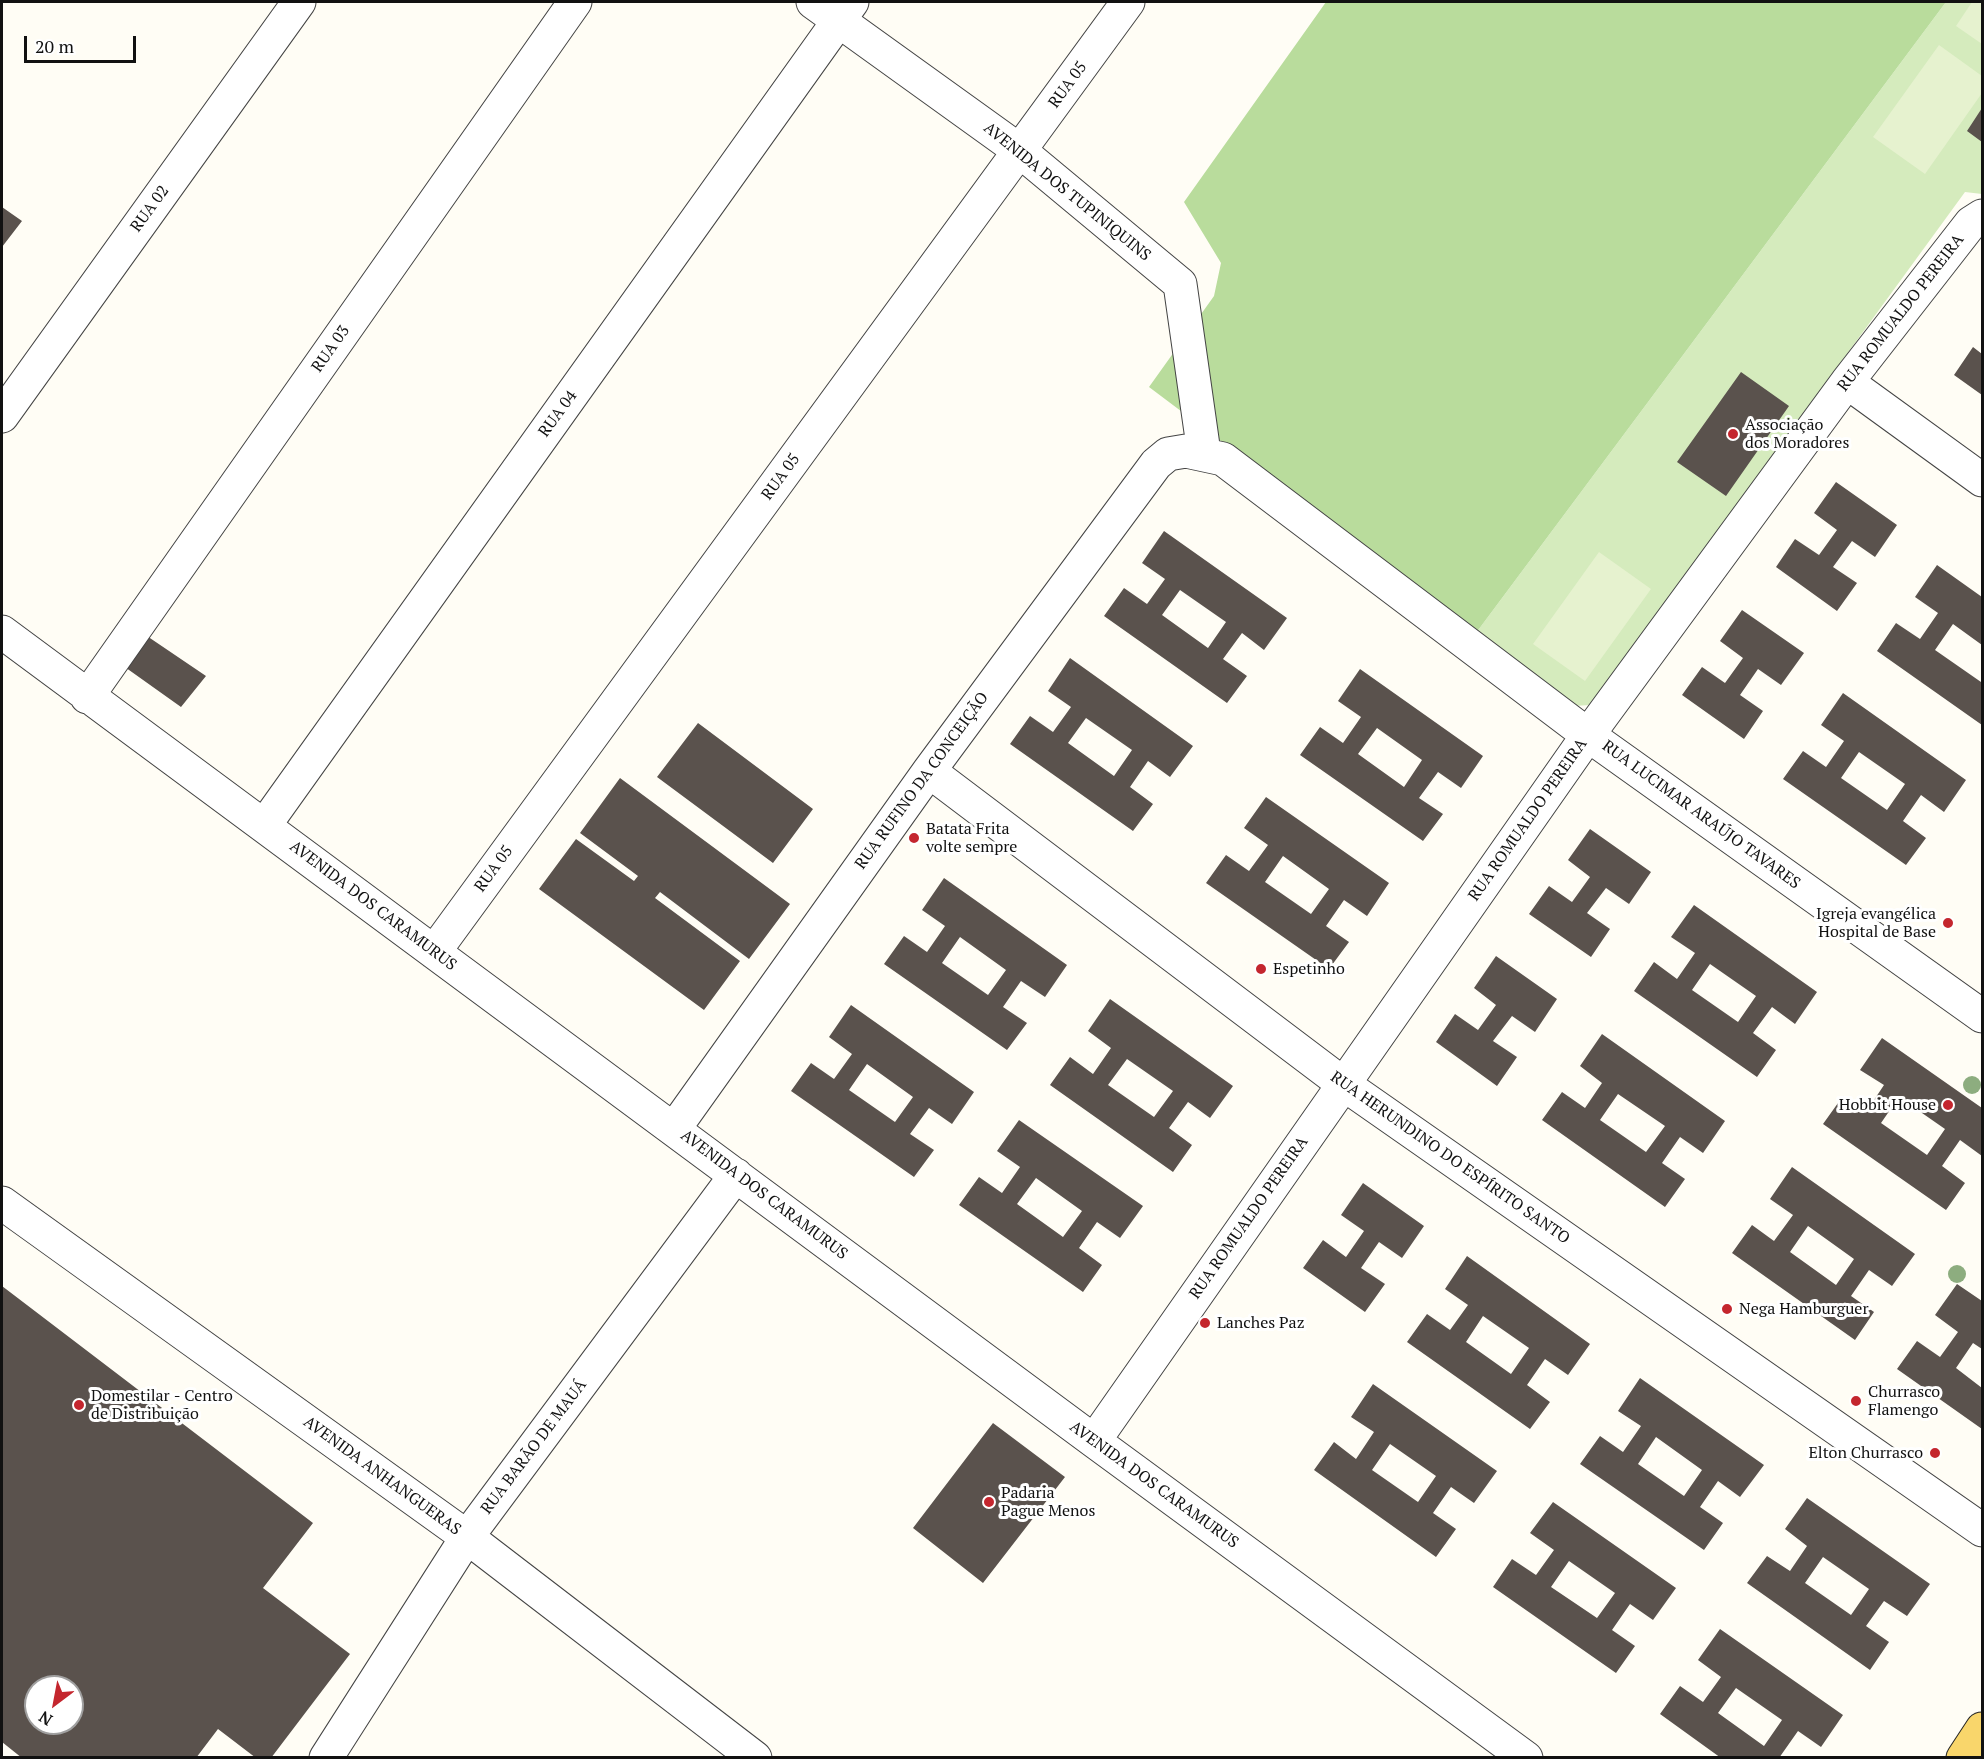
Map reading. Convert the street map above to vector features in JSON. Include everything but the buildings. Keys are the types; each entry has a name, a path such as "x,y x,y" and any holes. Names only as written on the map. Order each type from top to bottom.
{"main road":[{"path":"1963,1758 1983,1729"}],"street":[{"name":"RUA 02","path":"2,416 299,2"},
{"name":"RUA 03","path":"87,697 575,2"},
{"name":"RUA 05","path":"434,952 1128,2"},
{"name":"AVENIDA DOS TUPINIQUINS","path":"835,8 1020,151 1180,284 1195,452"},
{"name":"RUA 04","path":"264,826 835,8"},
{"name":"RUA ROMUALDO PEREIRA","path":"1094,1441 1342,1083 1588,735 1847,382 1971,224 1983,216"},
{"path":"1847,382 1983,480"},
{"name":"RUA LUCIMAR ARAÚJO TAVARES","path":"1195,452 1223,459 1588,735 1983,1016"},
{"name":"RUA RUFINO DA CONCEIÇÃO","path":"674,1129 929,771 1156,464 1168,454 1195,452"},
{"name":"AVENIDA DOS CARAMURUS","path":"2,632 1526,1758"},
{"name":"RUA HERUNDINO DO ESPÍRITO SANTO","path":"929,771 1342,1083 1983,1530"},
{"name":"RUA BARÃO DE MAUÁ","path":"326,1758 467,1537 736,1175"},
{"name":"AVENIDA ANHANGUERAS","path":"2,1203 467,1537 755,1758"}],"green space":[{"path":"1326,2 1946,2 1476,633 1149,387 1214,296 1221,263 1184,202"},
{"path":"1946,2 1982,2 1982,194 1965,192 1591,705 1572,706 1476,633"},
{"path":"1972,2 1982,2 1982,44 1956,26"},
{"path":"1939,45 1982,76 1982,93 1925,174 1873,137"},
{"path":"1599,552 1651,589 1585,681 1533,644"}],"place":[{"name":"Associação dos Moradores","path":"1733,434"},
{"name":"Batata Frita volte sempre","path":"914,838"},
{"name":"Igreja evangélica Hospital de Base","path":"1948,923"},
{"name":"Espetinho","path":"1261,969"},
{"name":"Hobbit House","path":"1948,1105"},
{"name":"Nega Hamburguer","path":"1727,1309"},
{"name":"Lanches Paz","path":"1205,1323"},
{"name":"Churrasco Flamengo","path":"1856,1401"},
{"name":"Domestilar - Centro de Distribuição","path":"79,1405"},
{"name":"Elton Churrasco","path":"1935,1453"},
{"name":"Padaria Pague Menos","path":"989,1502"}]}
